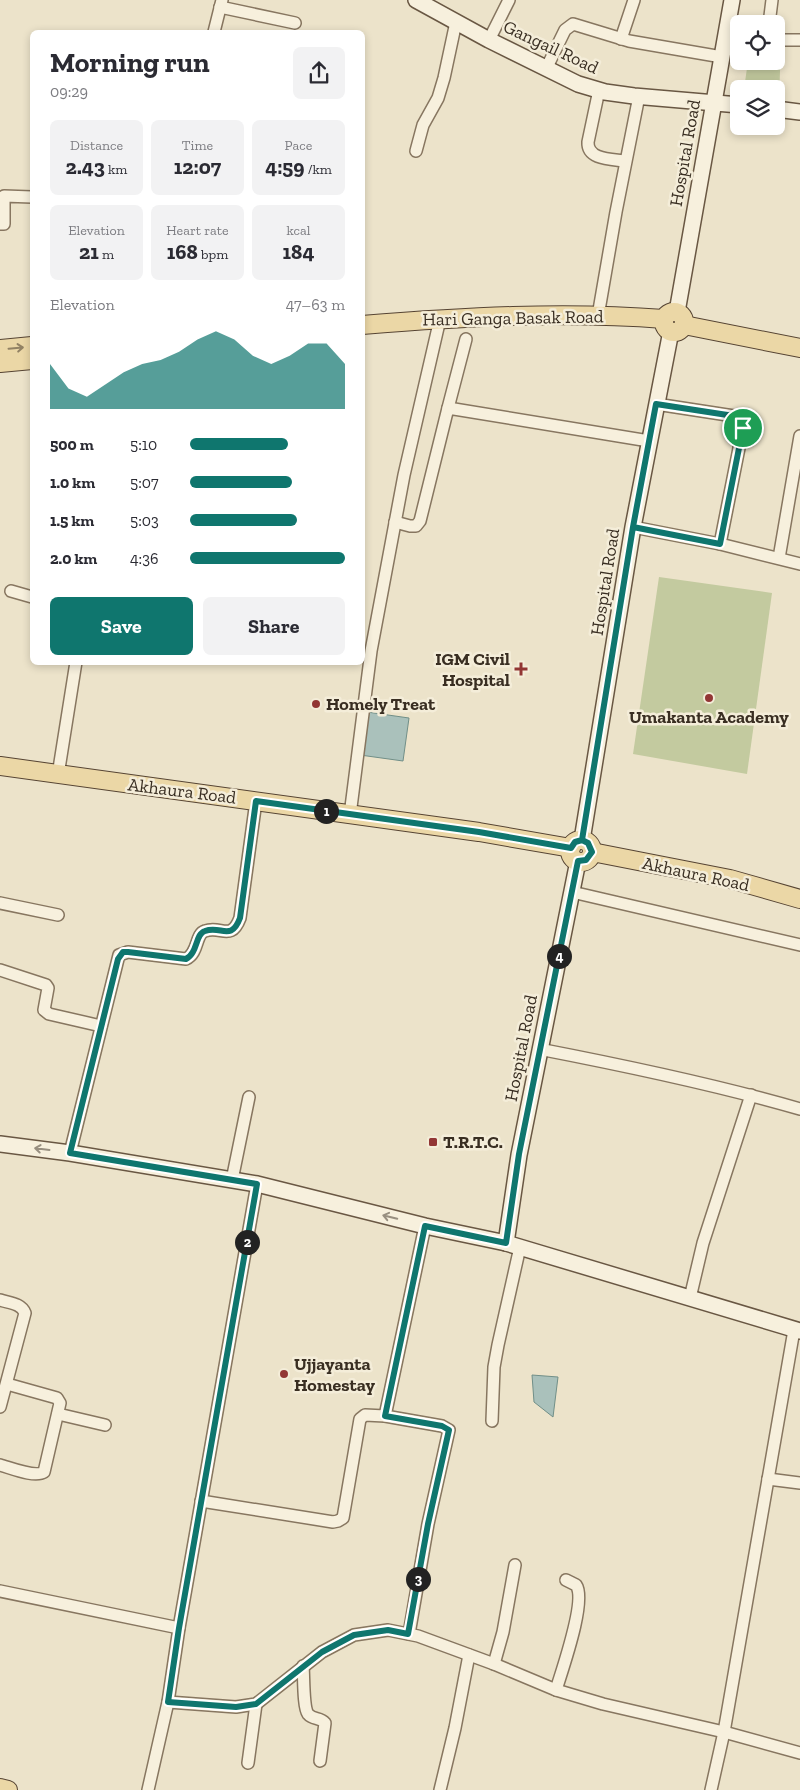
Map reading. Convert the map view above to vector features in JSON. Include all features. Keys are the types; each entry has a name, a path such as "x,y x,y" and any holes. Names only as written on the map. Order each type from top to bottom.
{"main road":[{"name":"Hari Ganga Basak Road","path":"365,325 440,319 562,314 674,322 800,348"},
{"path":"0,349 30,346"},
{"path":"0,363 30,360"},
{"name":"Akhaura Road","path":"0,766 479,832 730,879 800,899"},
{"path":"0,1788 8,1790"}],"street":[{"name":"Gangail Road","path":"416,0 489,40 578,84 600,90 639,96 730,104"},
{"path":"489,40 509,0"},
{"path":"622,39 634,0"},
{"name":"Hospital Road","path":"513,1245 519,1154 581,850 633,527 656,404 674,322 713,103 728,48 732,0"},
{"path":"770,15 772,0"},
{"path":"214,30 221,4 296,23"},
{"path":"416,151 423,125 438,98 456,22"},
{"path":"546,69 564,30 570,25 578,25 622,39 728,48"},
{"path":"785,40 800,40"},
{"path":"600,90 588,142 588,150 593,155 626,161"},
{"path":"598,316 639,96"},
{"path":"785,110 800,112"},
{"path":"0,224 4,224 4,196 30,197"},
{"path":"350,815 367,650 404,475 440,319"},
{"path":"395,522 416,526 420,521 466,339"},
{"path":"656,404 734,416 742,420 743,428 720,544"},
{"path":"448,408 649,441"},
{"path":"778,558 800,436"},
{"path":"633,527 720,544 800,564"},
{"path":"10,591 30,596"},
{"path":"58,775 76,665"},
{"path":"70,1153 120,955 128,952 186,959 194,953 200,934 203,931 226,932 238,926 256,801"},
{"path":"572,892 800,945"},
{"path":"0,903 58,915"},
{"path":"0,970 46,985 48,988 44,1010 49,1014 102,1026"},
{"path":"540,1048 676,1076 800,1109"},
{"path":"690,1298 703,1242 751,1095"},
{"path":"232,1180 249,1097"},
{"path":"0,1144 70,1153 257,1184 425,1226 513,1245 797,1330 768,1479 724,1732 711,1790"},
{"path":"148,1790 168,1702 179,1628 257,1184"},
{"path":"385,1416 425,1226"},
{"path":"492,1421 494,1367 513,1245"},
{"path":"0,1300 22,1307 24,1313 0,1408"},
{"path":"0,1465 34,1474 44,1472 60,1403 56,1398 6,1384"},
{"path":"58,1414 105,1425"},
{"path":"201,1501 333,1522 338,1521 343,1518 360,1419 365,1415 385,1416 442,1426 449,1430 428,1524 408,1634"},
{"path":"768,1479 800,1483"},
{"path":"494,1664 503,1632 515,1565"},
{"path":"556,1690 573,1632 580,1599 580,1592 576,1585 566,1580"},
{"path":"0,1591 179,1628"},
{"path":"168,1702 236,1707 256,1704 322,1652 354,1635 388,1630 408,1634 469,1655 556,1690 603,1704 724,1732 800,1753"},
{"path":"440,1790 455,1728 469,1655"},
{"path":"303,1666 306,1711 311,1718 322,1720 325,1723 320,1761"},
{"path":"248,1764 256,1704"}],"green space":[{"path":"747,70 780,70 780,80 745,80"},
{"path":"659,577 772,593 747,774 633,754"}],"water":[{"path":"367,712 409,718 403,761 360,755"},
{"path":"532,1375 558,1377 553,1417 534,1402"}],"place":[{"name":"IGM Civil Hospital","path":"521,669"},
{"name":"Umakanta Academy","path":"709,698"},
{"name":"Homely Treat","path":"316,704"},
{"name":"T.R.T.C.","path":"433,1142"},
{"name":"Ujjayanta Homestay","path":"284,1374"}],"route":[{"path":"743,428 720,544 633,527 602,715 582,840 575,842 571,848 479,832 256,801 238,926 226,932 203,931 200,934 194,953 186,959 128,952 123,952 118,959 70,1153 257,1184 179,1628 168,1702 236,1707 256,1704 322,1652 354,1635 370,1631 388,1630 408,1634 428,1524 449,1433 446,1427 385,1416 425,1226 506,1243 519,1154 578,861 586,860 592,852 588,843 582,840 633,527 656,404 734,416 742,420 743,428"}]}
